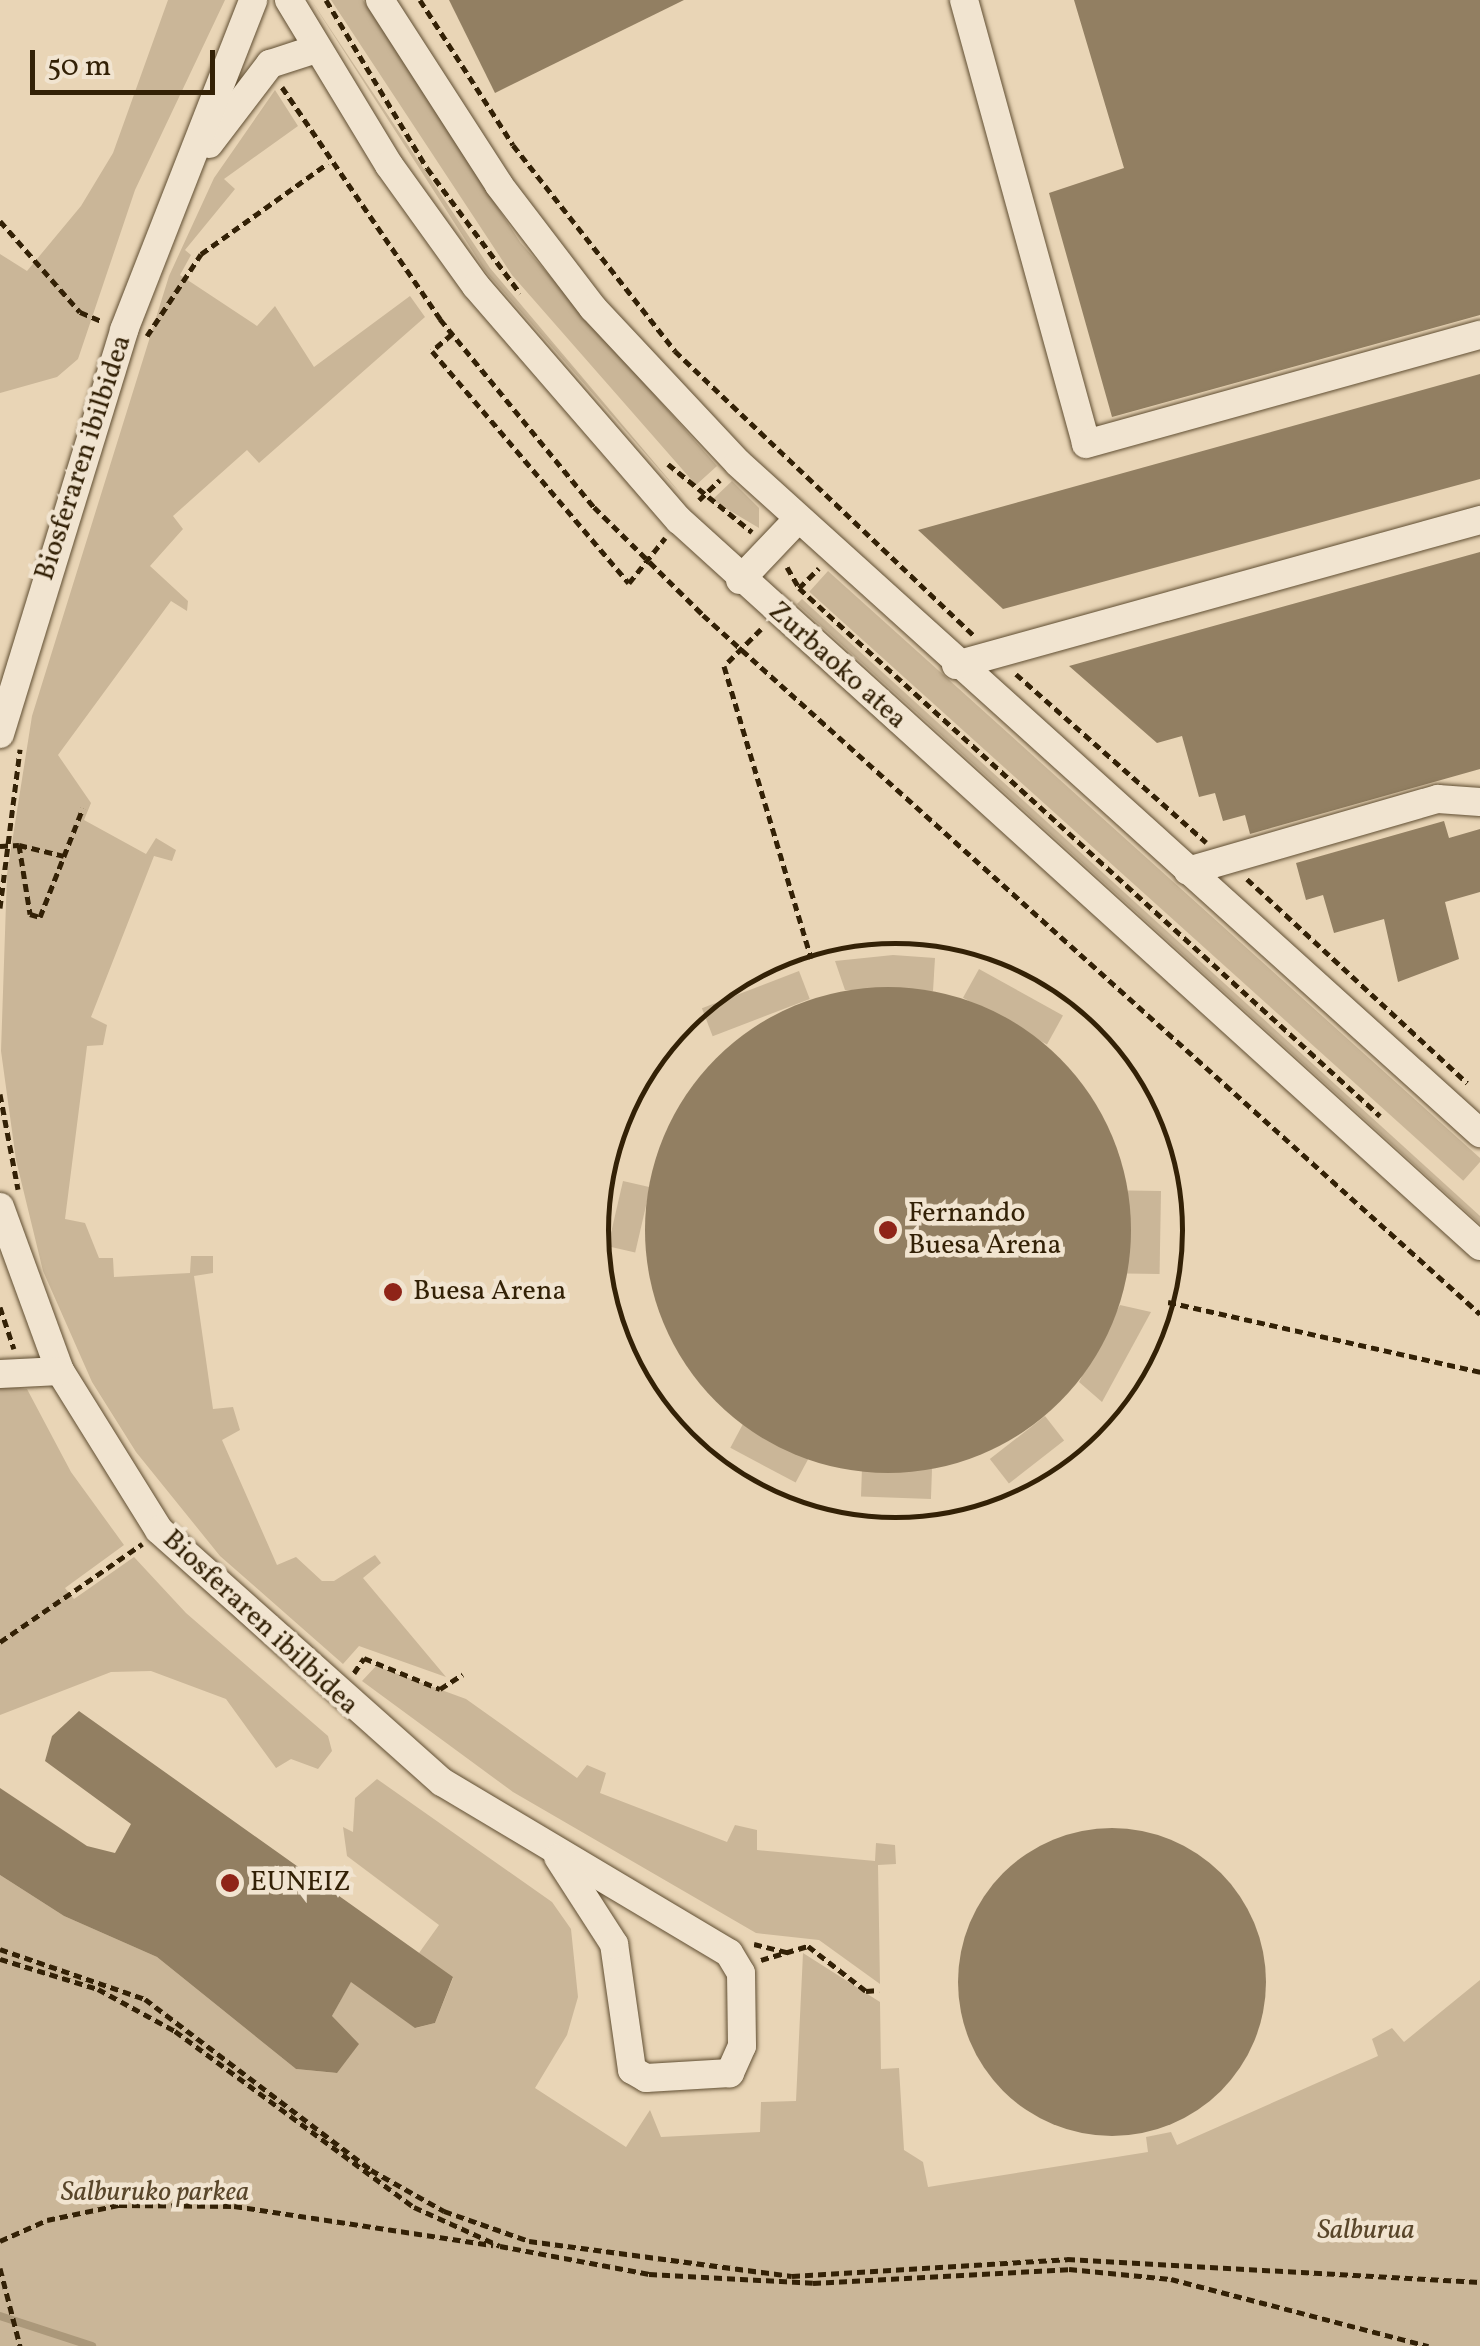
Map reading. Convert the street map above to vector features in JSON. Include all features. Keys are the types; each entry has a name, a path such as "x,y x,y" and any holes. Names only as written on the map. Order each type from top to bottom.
{"street":[{"name":"Biosferaren ibilbidea","path":"11,736 124,330 253,0"},
{"name":"Zurbaoko atea","path":"289,0 316,49 476,286 679,520 740,580 1480,1246"},
{"path":"380,0 489,170 582,293 738,463 832,554 1480,1132"},
{"path":"964,0 1086,444 1480,336"},
{"name":"Biosferaren ibilbidea","path":"180,186 270,64 316,49"},
{"path":"740,580 798,520"},
{"path":"956,665 1480,520"},
{"path":"1188,871 1438,799 1480,802"},
{"name":"Biosferaren ibilbidea","path":"12,1208 60,1372 158,1530 382,1735 558,1857 740,1950 739,2061 717,2076 646,2078 626,2054 625,1982 614,1944 558,1857"},
{"path":"0,1374 60,1372"}],"path":[{"path":"326,0 427,168 532,308"},
{"path":"420,0 512,145 675,351 814,492 1227,861 1480,1095"},
{"path":"270,87 278,80 328,163 452,334 648,561 1480,1314"},
{"path":"140,350 156,300"},
{"path":"452,334 432,352 560,507 629,583 679,520 738,463"},
{"path":"660,456 701,498 773,545 799,588 1393,1129"},
{"path":"811,958 724,666 832,554"},
{"path":"0,908 11,736"},
{"path":"19,845 30,914 40,917 83,808"},
{"path":"2,846 19,845 64,856"},
{"path":"928,942 986,952 1096,1014 1139,1067 1178,1188 1180,1249 1168,1302 1118,1408 1075,1454 970,1509 905,1521 838,1516 770,1493 690,1438 629,1335 612,1278 608,1220 616,1161 636,1106 680,1041 757,980 811,958 928,942"},
{"path":"0,1094 12,1208"},
{"path":"1168,1302 1480,1372"},
{"path":"0,1307 16,1348 1,1356"},
{"path":"0,1642 158,1530"},
{"path":"356,1687 348,1680 364,1658 440,1689 464,1674"},
{"path":"740,1950 791,1953 808,1946 866,1991 879,1990"},
{"path":"0,1948 145,1999 371,2170 444,2211 521,2239 792,2276 1083,2259 1480,2282"},
{"path":"740,1950 791,1953"},
{"path":"0,1959 98,1989 176,2031 414,2207 500,2246 521,2239"},
{"path":"0,2242 46,2220 157,2205 234,2206 500,2246 650,2274 813,2283 1069,2269 1171,2279 1428,2346"},
{"path":"0,2268 19,2342"}],"green space":[{"path":"168,0 225,0 135,190 78,359 57,377 0,393 0,254 27,271 81,206 113,153"},
{"path":"311,0 490,268 686,500 486,272"},
{"path":"331,0 363,0 520,242 717,466 696,485 512,275"},
{"path":"275,90 298,126 224,179 235,189 185,250 191,255 180,275 257,326 275,306 314,367 410,296 425,317 259,463 247,450 173,516 183,529 150,566 188,601 187,611 171,601 58,755 91,803 84,820 146,854 156,838 176,850 172,861 154,856 91,1017 107,1025 103,1045 87,1046 65,1219 85,1223 99,1258 113,1258 114,1277 190,1273 191,1256 213,1256 213,1273 194,1276 213,1409 233,1407 240,1430 222,1440 277,1565 296,1557 322,1581 334,1581 375,1555 381,1563 363,1578 446,1677 359,1646 343,1664 220,1556 136,1452 92,1382 43,1271 16,1160 1,1051 7,874 32,716 169,276 214,178"},
{"path":"732,481 759,508 759,528 712,500"},
{"path":"828,571 1480,1158 1463,1181 809,592"},
{"path":"802,599 1480,1216 1480,1224 797,604"},
{"path":"893,955 935,958 933,991 845,990 835,961"},
{"path":"979,969 1063,1016 1047,1044 963,998"},
{"path":"799,971 810,999 713,1036 702,1008"},
{"path":"623,1181 650,1187 635,1253 608,1246"},
{"path":"1128,1190 1161,1191 1160,1274 1127,1273"},
{"path":"1120,1305 1151,1312 1102,1402 1079,1382"},
{"path":"0,1386 27,1389 71,1472 124,1545 65,1588 74,1599 134,1557 186,1613 328,1736 332,1751 318,1769 291,1759 276,1768 226,1699 151,1671 111,1672 0,1715"},
{"path":"1045,1416 1064,1440 1009,1484 990,1459"},
{"path":"743,1424 808,1459 796,1483 730,1448"},
{"path":"862,1467 932,1469 931,1499 861,1497"},
{"path":"376,1666 466,1699 577,1778 587,1765 606,1773 600,1793 727,1842 735,1825 757,1830 757,1850 875,1861 876,1843 895,1845 896,1864 878,1865 880,1984 819,1940 756,1933 513,1792 362,1681"},
{"path":"377,1779 552,1902 571,1929 578,1997 567,2035 535,2088 626,2147 650,2110 661,2137 760,2132 761,2102 796,2101 803,1953 880,2002 881,2069 899,2068 904,2150 923,2162 928,2187 1148,2152 1146,2137 1171,2132 1177,2145 1378,2056 1372,2039 1392,2028 1404,2042 1480,1980 1480,2346 0,2346 0,1875 64,1916 157,1957 296,2069 336,2073 332,2016 351,1981 416,2028 435,2023 453,1978 419,1953 439,1925 347,1856 343,1827 353,1832 355,1798"}],"building":[{"path":"449,0 684,0 495,93"},
{"path":"1074,0 1480,0 1480,315 1112,417 1049,193 1124,168"},
{"path":"1480,374 1480,479 1003,609 918,530"},
{"path":"1480,552 1480,769 1250,834 1245,815 1223,821 1215,793 1199,797 1182,736 1157,743 1069,666"},
{"path":"1444,821 1449,838 1480,829 1480,892 1445,902 1459,959 1398,982 1384,919 1334,933 1323,895 1306,900 1296,863"},
{"name":"Fernando Buesa Arena","path":"888,987 935,992 981,1006 1023,1028 1060,1058 1090,1095 1112,1137 1126,1183 1131,1230 1126,1277 1112,1323 1090,1365 1060,1402 1023,1432 981,1454 935,1468 888,1473 841,1468 795,1454 753,1432 716,1402 686,1365 664,1323 650,1277 645,1230 650,1183 664,1137 686,1095 716,1058 753,1028 795,1006 841,992"},
{"path":"79,1711 453,1977 435,2023 415,2028 351,1982 332,2016 359,2044 337,2073 296,2069 157,1957 64,1916 0,1875 0,1788 87,1846 115,1853 131,1824 45,1761 52,1736"},
{"path":"1112,1828 1142,1831 1171,1840 1221,1873 1254,1923 1263,1952 1263,2012 1254,2041 1221,2091 1171,2124 1142,2133 1112,2136 1082,2133 1053,2124 1003,2091 970,2041 961,2012 958,1982 961,1952 970,1923 1003,1873 1053,1840 1082,1831"}],"waterway":[{"path":"0,2316 92,2346"}],"place":[{"name":"Fernando Buesa Arena","path":"888,1230"},
{"name":"Buesa Arena","path":"393,1292"},
{"name":"EUNEIZ","path":"230,1883"}],"park label":[{"name":"Salburuko parkea","path":"155,2193"},
{"name":"Salburua","path":"1366,2231"}]}
